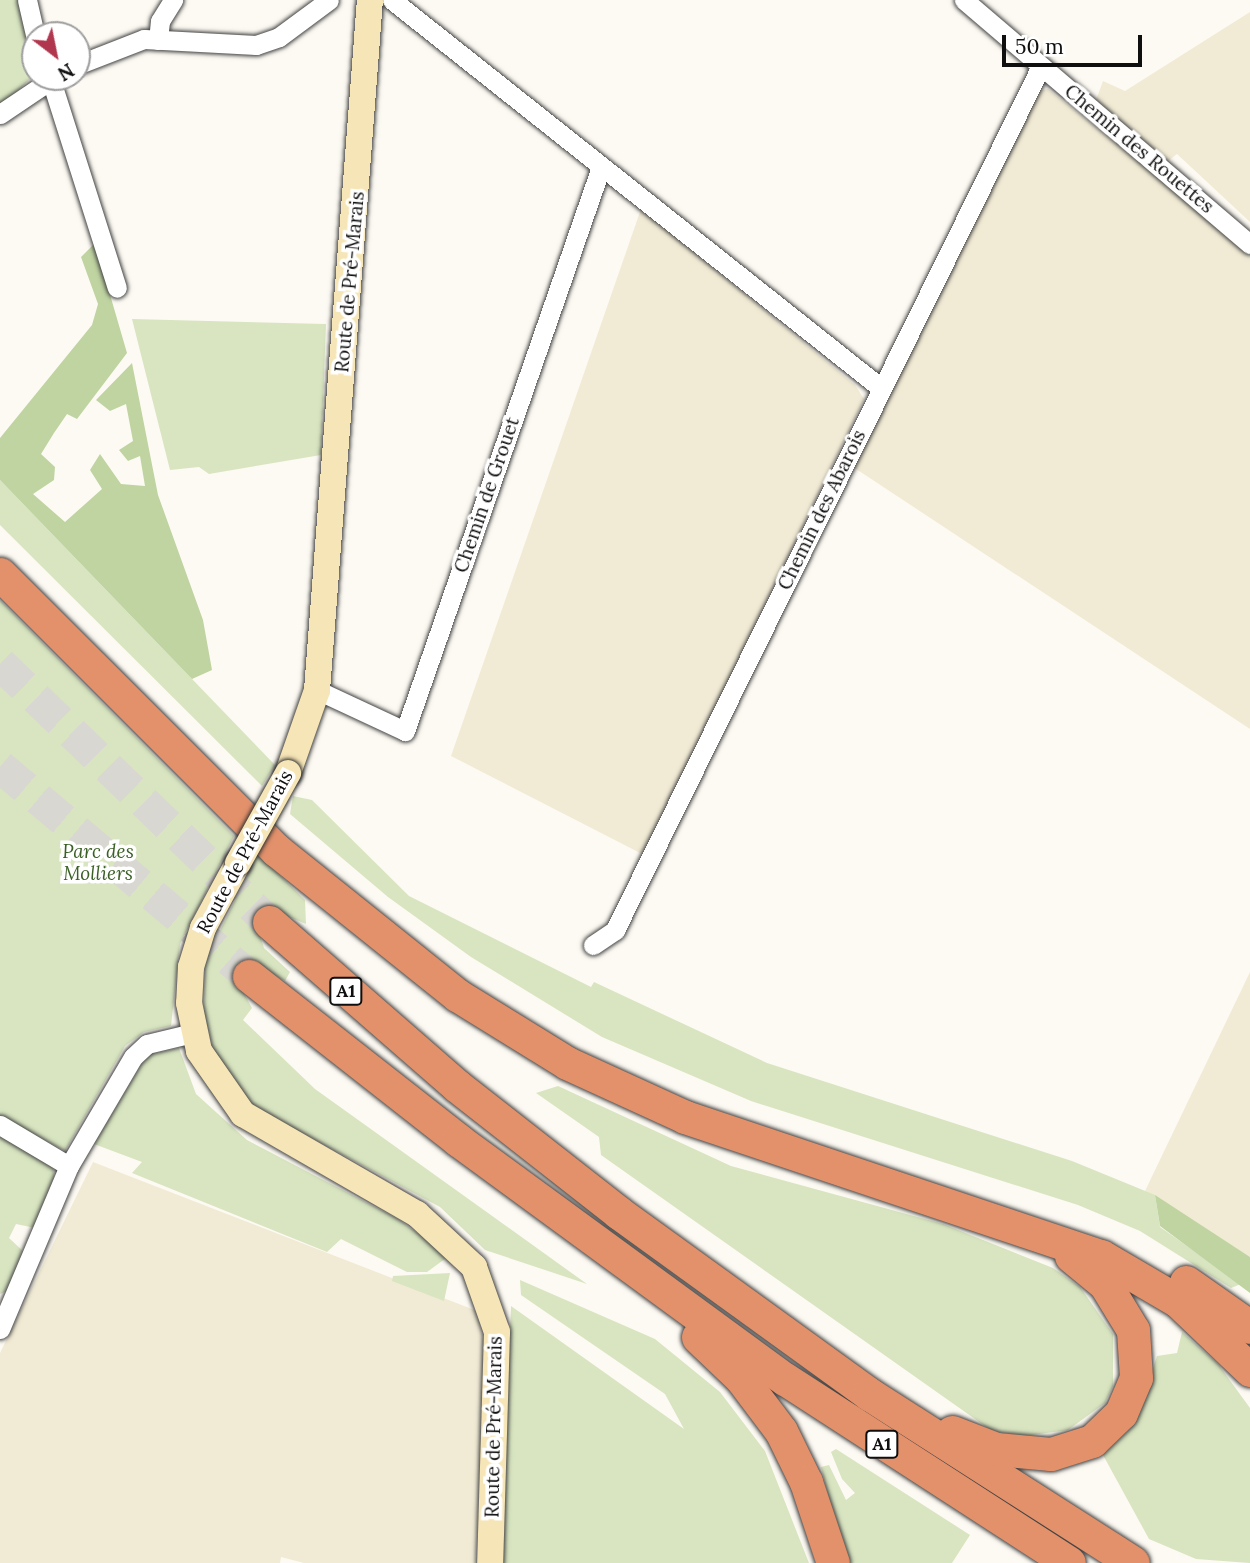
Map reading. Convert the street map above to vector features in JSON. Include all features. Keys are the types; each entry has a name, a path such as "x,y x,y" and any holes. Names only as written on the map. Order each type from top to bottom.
{"highway":[{"path":"0,548 303,848 418,943 513,1007 707,1102 1033,1207 1116,1242 1192,1286 1250,1326"},
{"path":"0,574 276,850 457,995 567,1063 695,1121 1021,1226 1151,1283 1204,1320 1250,1370"},
{"name":"A1","path":"269,922 538,1151 869,1394 1133,1563"},
{"name":"A1","path":"249,976 582,1232 806,1393 1069,1563"},
{"path":"869,1394 1009,1452 1065,1451 1113,1425 1136,1378 1129,1319 1094,1273 1021,1226"},
{"path":"582,1232 758,1398 801,1470 833,1563"},
{"path":"1192,1286 1250,1345"}],"street":[{"path":"27,0 32,21"},
{"path":"158,40 160,21 173,0"},
{"path":"91,59 127,42 158,40 256,45 279,37 329,0"},
{"name":"Route de Pré-Marais","path":"370,0 317,690 288,774 203,928 191,967 193,1033 213,1079 243,1114 418,1214 474,1267 497,1332 489,1563"},
{"path":"393,0 881,388"},
{"name":"Chemin des Rouettes","path":"964,0 1250,244"},
{"name":"Chemin des Abarois","path":"593,945 615,930 1041,66"},
{"path":"0,114 33,91"},
{"path":"56,91 117,288"},
{"name":"Chemin de Grouet","path":"317,690 405,731 601,167"},
{"path":"0,1329 69,1166 140,1048 193,1033"},
{"path":"0,1125 69,1166"}],"shaded area":[{"path":"1250,12 1250,222 1177,154 1168,161 1096,100 1103,81 1125,91"},
{"path":"1048,89 1250,252 1250,729 850,465 1036,91"},
{"path":"641,209 855,385 864,399 644,855 451,756"},
{"path":"1250,972 1250,1257 1145,1191"},
{"path":"93,1162 477,1311 486,1355 475,1563 304,1563 281,1557 280,1563 0,1563 0,1353"}],"green space":[{"path":"0,0 22,0 26,21 21,21 21,88 0,108"},
{"path":"95,243 127,353 77,419 67,414 54,433 41,454 55,467 54,480 33,494 65,522 102,489 90,470 100,454 121,484 145,486 140,456 128,461 119,450 133,441 126,404 110,411 96,400 132,363 158,495 203,620 212,670 192,679 0,480 0,438 92,325 98,304 81,257"},
{"path":"132,319 326,324 321,455 209,474 199,467 170,470"},
{"path":"0,480 275,765 262,786 0,525"},
{"name":"Parc des Molliers","path":"0,600 234,836 180,944 171,1026 144,1032 125,1046 65,1151 0,1116"},
{"path":"293,796 312,800 409,896 591,987 594,982 767,1063 1072,1161 1155,1195 1160,1227 1241,1284 1231,1288 1140,1231 1078,1205 751,1101 602,1037 471,957 388,897 290,814"},
{"path":"258,854 305,900 306,924 282,914 258,930 264,948 290,972 285,981 256,965 236,979 252,1008 243,1020 315,1089 587,1284 485,1250 440,1207 250,1105 217,1064 204,1014 205,961"},
{"path":"179,1048 196,1094 247,1140 398,1219 449,1256 427,1272 407,1272 341,1239 327,1252 132,1173 142,1162 94,1144 147,1055"},
{"path":"558,1086 731,1166 943,1224 1053,1268 1080,1287 1113,1334 1113,1386 1105,1403 1068,1430 1025,1436 992,1431 601,1155 599,1137 536,1093"},
{"path":"0,1132 52,1162 55,1182 35,1228 16,1224 9,1238 24,1252 8,1291 0,1294"},
{"path":"1155,1195 1250,1257 1250,1293 1160,1226"},
{"path":"450,1273 444,1301 392,1281 393,1276"},
{"path":"520,1280 655,1339 720,1392 765,1451 809,1563 501,1563 511,1306 684,1429 665,1394 521,1295"},
{"path":"1182,1332 1218,1364 1250,1408 1250,1563 1196,1559 1149,1539 1103,1455 1135,1424 1157,1356 1177,1353"},
{"path":"836,1449 970,1535 952,1563 845,1563 821,1467 829,1465 846,1500 855,1493 842,1479 831,1452"}],"tunnel":[{"path":"0,663 269,922"},
{"path":"0,766 249,976"}]}
